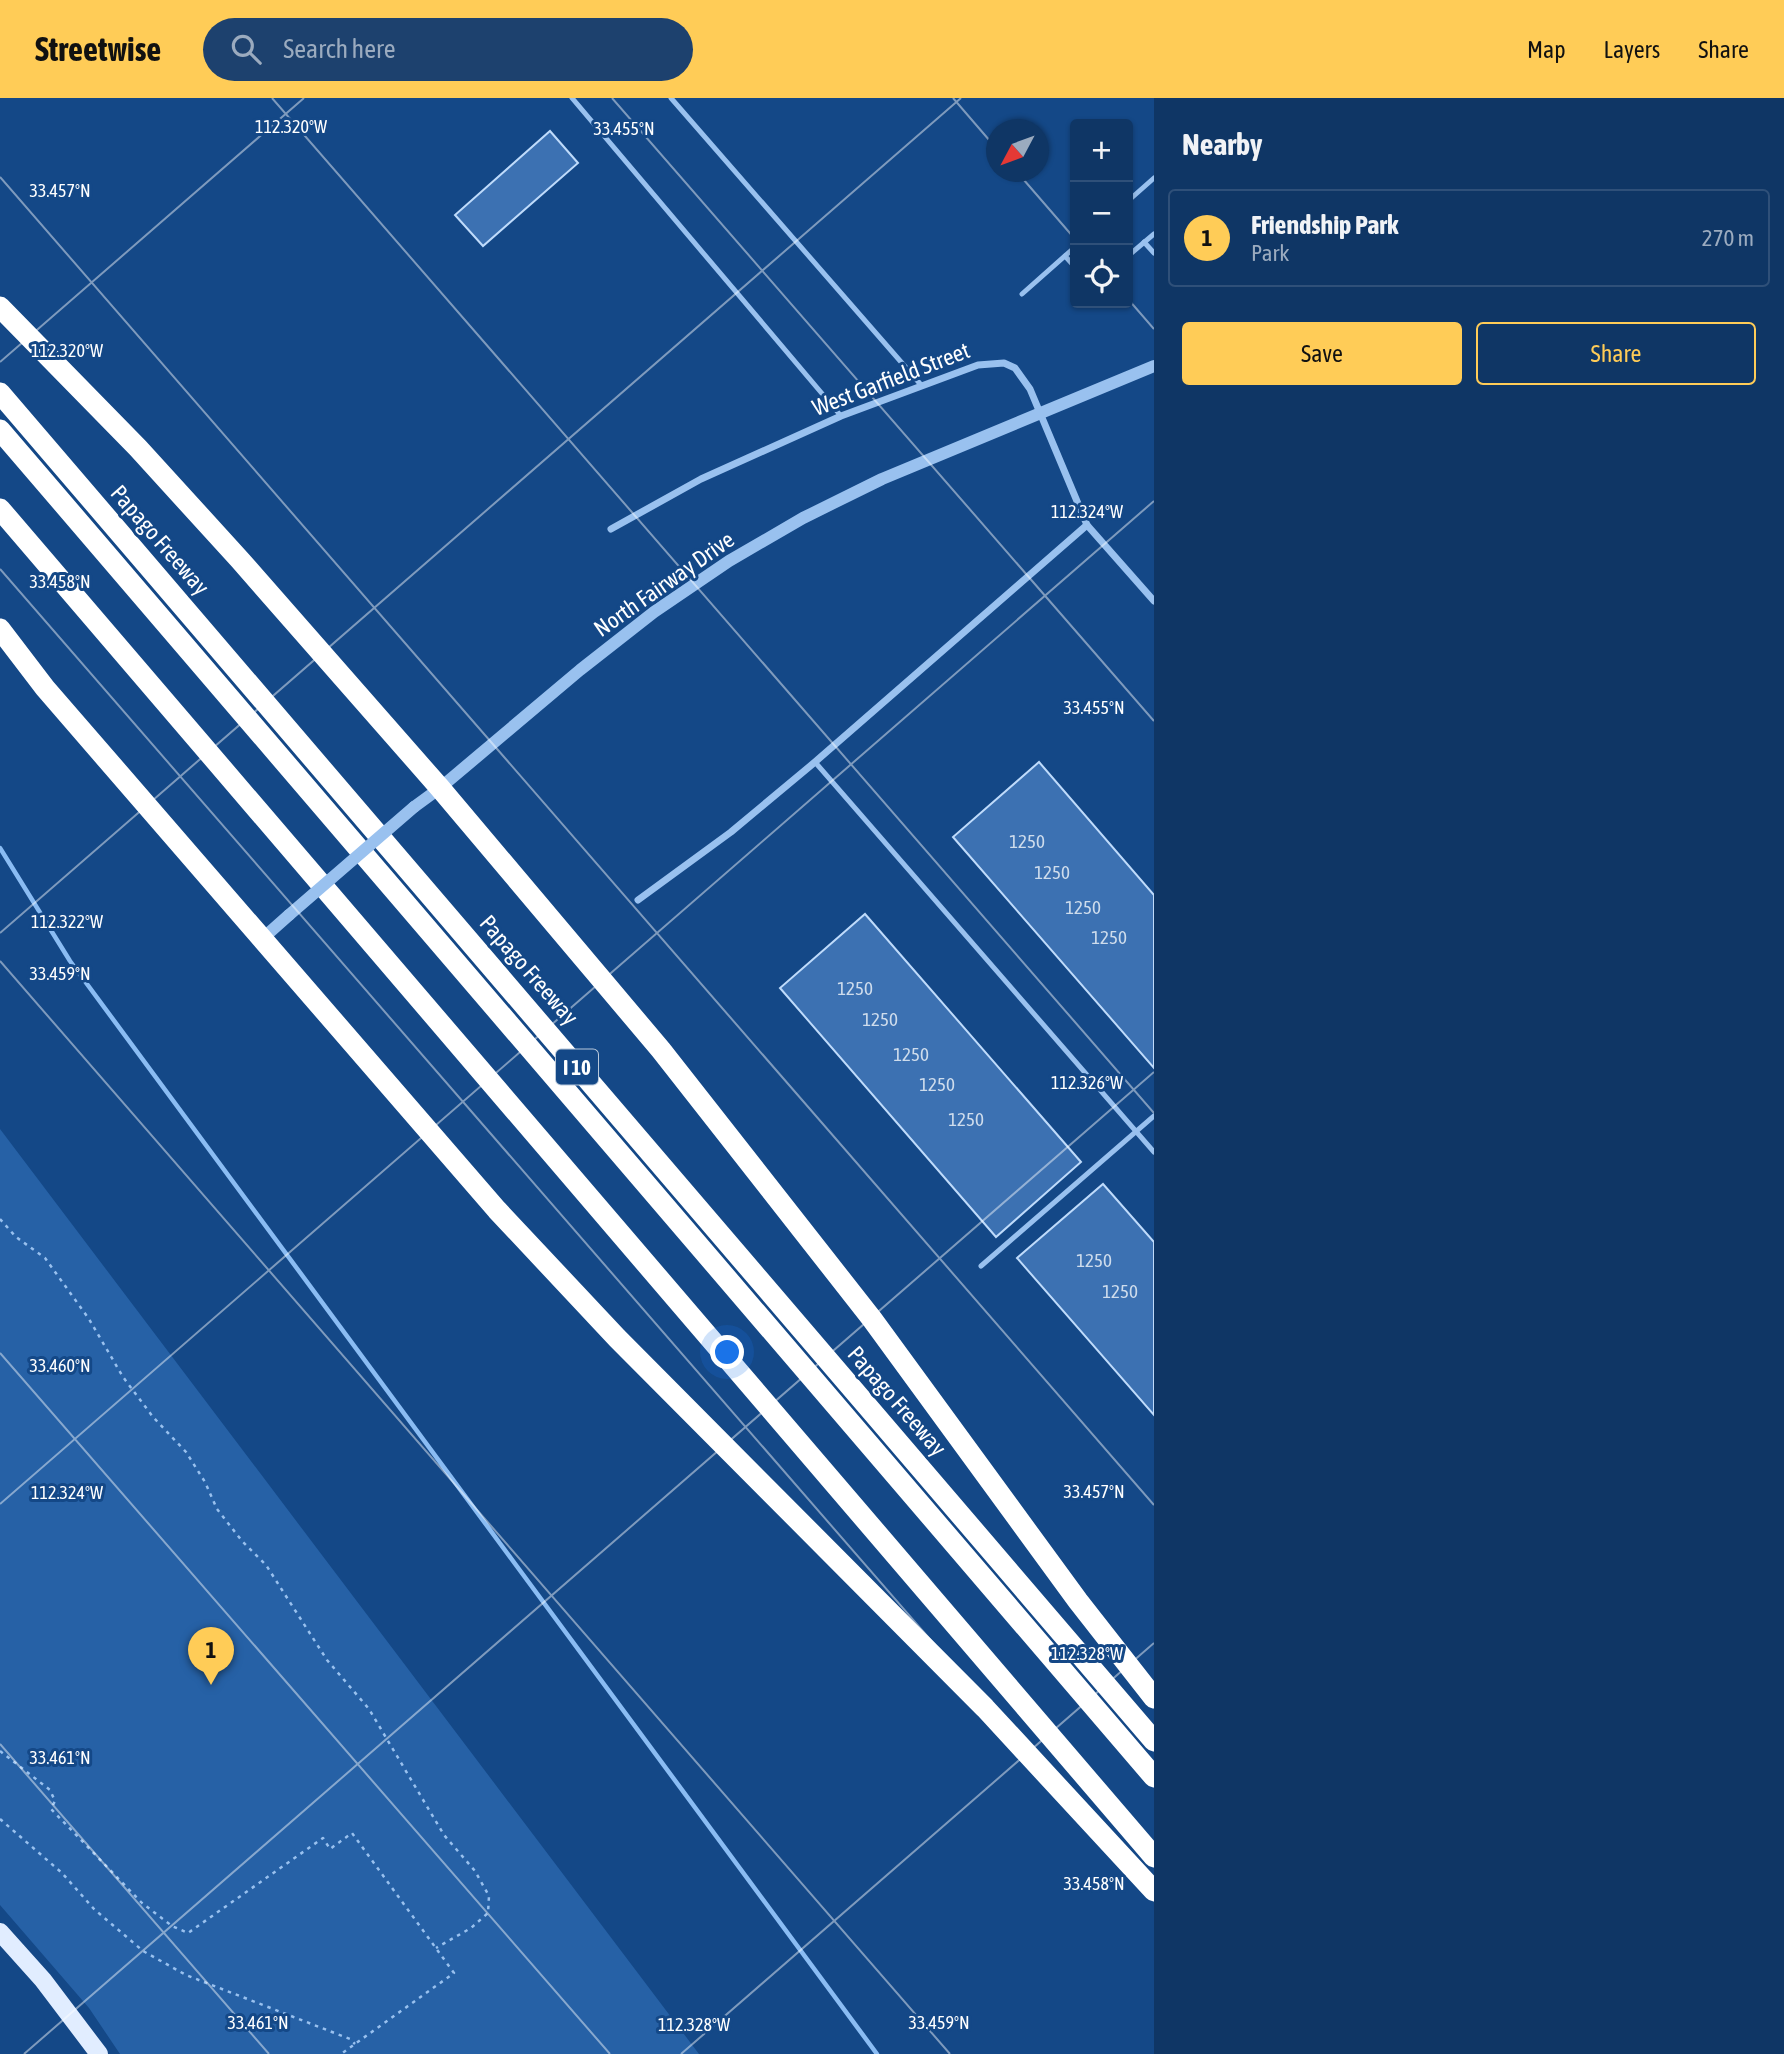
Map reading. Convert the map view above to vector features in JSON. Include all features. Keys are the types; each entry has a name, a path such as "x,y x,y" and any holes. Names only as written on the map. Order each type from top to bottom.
{"highway":[{"path":"0,307 138,448 240,560 440,788 653,1040 872,1319 1078,1601 1154,1698"},
{"name":"Papago Freeway","path":"0,393 1154,1741"},
{"path":"0,430 1154,1777"},
{"path":"0,509 1154,1857"},
{"path":"0,629 45,688 497,1210 608,1328 985,1708 1154,1891"}],"main road":[{"path":"0,1932 51,1989 99,2054"}],"street":[{"name":"West Garfield Street","path":"611,528 701,480 841,416 978,365 1004,363 1015,368 1023,377 1087,525 1154,601"},
{"name":"North Fairway Drive","path":"262,939 414,807 580,670 654,612 729,561 803,518 882,479 1154,366"},
{"path":"638,900 731,832 815,762 1087,525"}],"lane":[{"path":"572,98 841,416"},
{"path":"671,98 922,386"},
{"path":"1133,197 1154,178"},
{"path":"1133,252 1154,234"},
{"path":"1144,242 1154,253"},
{"path":"1022,293 1070,252"},
{"path":"1065,256 1070,262"},
{"path":"815,762 1154,1152"},
{"path":"981,1266 1154,1116"}],"path":[{"path":"0,1219 16,1237 45,1258 89,1319 123,1377 153,1417 186,1451 205,1482 217,1509 242,1541 266,1564 327,1660 369,1709 444,1835 475,1871 489,1896 488,1913 471,1928 436,1948"},
{"path":"0,1751 50,1790 55,1801 51,1809 142,1903 173,1926 188,1933 323,1838 330,1849 352,1833 454,1973 341,2054"},
{"path":"0,1819 62,1873 94,1909 143,1951 186,1975 350,2039 355,2044"}],"shaded area":[{"path":"0,1129 699,2054 120,2054 89,2008 0,1905"}],"building":[{"path":"550,131 578,163 483,246 455,215"},
{"path":"1039,762 1154,895 1154,1068 953,837"},
{"path":"865,914 1081,1162 996,1237 780,988"},
{"path":"1103,1184 1154,1242 1154,1415 1017,1258"}],"waterway":[{"path":"0,848 70,961 877,2054"}],"place":[{"name":"Friendship Park","path":"211,1685"}]}
